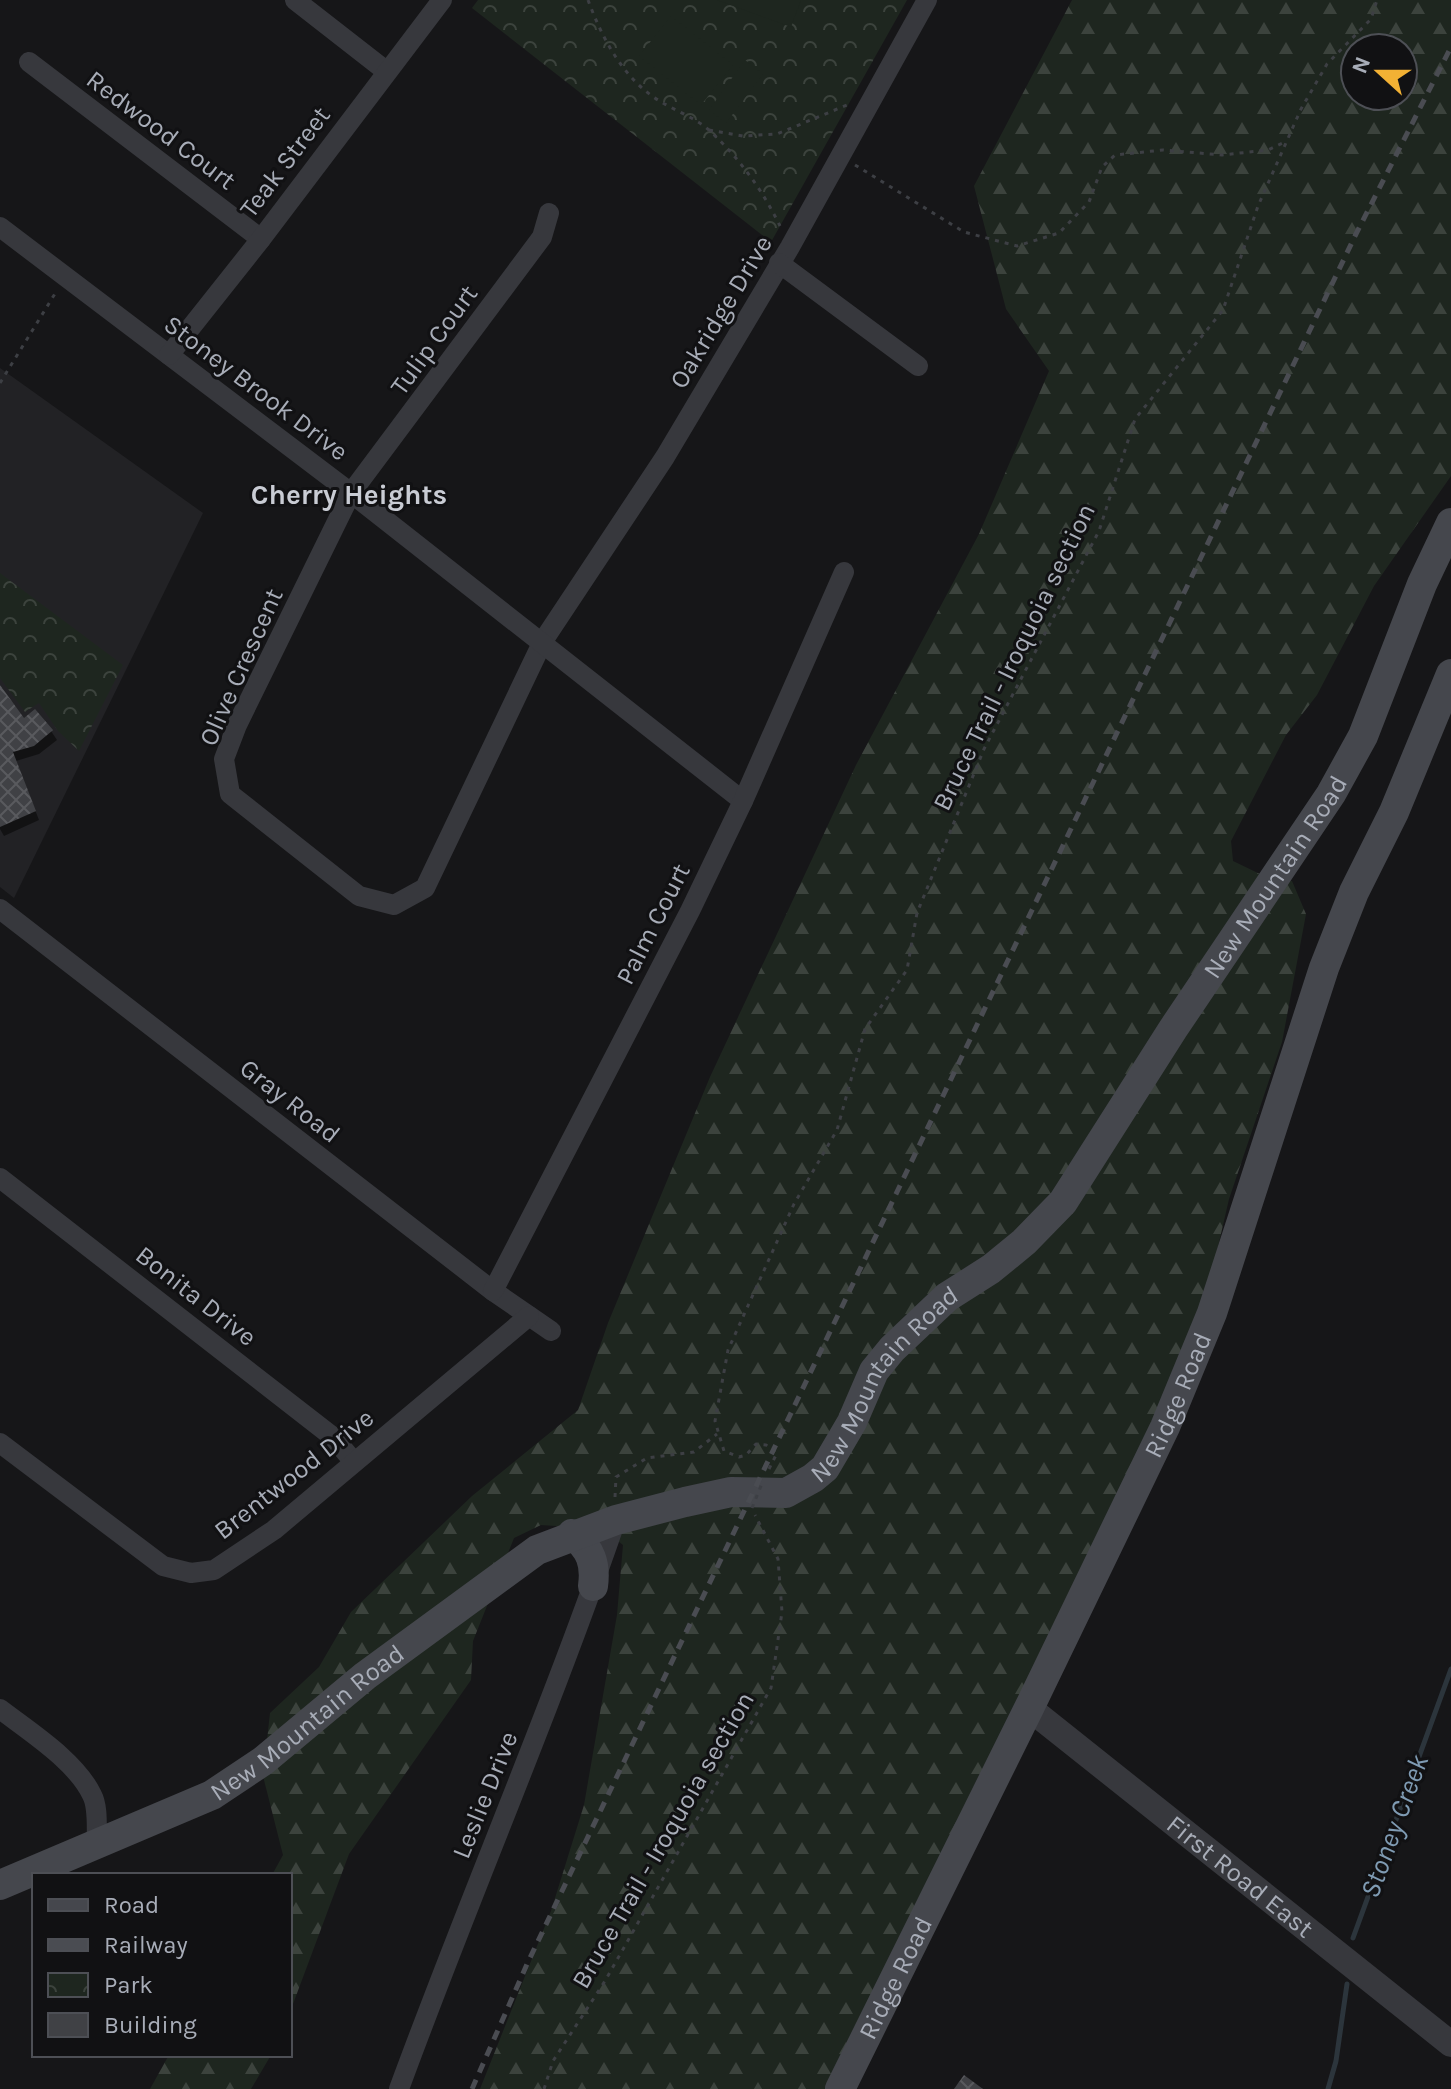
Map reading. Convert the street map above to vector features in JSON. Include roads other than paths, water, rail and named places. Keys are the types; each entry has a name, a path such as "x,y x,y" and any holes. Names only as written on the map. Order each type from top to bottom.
{"main road":[{"name":"New Mountain Road","path":"0,1885 212,1795 263,1761 365,1676 537,1550 615,1520 731,1492 786,1493 813,1478 833,1457 874,1371 892,1349 947,1297 991,1269 1024,1242 1063,1202 1182,1016 1331,794 1363,736 1422,584 1451,523"},
{"name":"Ridge Road","path":"840,2089 1165,1427 1212,1313 1324,968 1354,892 1394,812 1451,674"},
{"path":"572,1534 587,1547 594,1562 593,1586"}],"street":[{"path":"295,0 386,71"},
{"name":"Teak Street","path":"169,355 442,0"},
{"name":"Oakridge Drive","path":"543,641 665,457 841,156 927,0"},
{"name":"Redwood Court","path":"29,62 261,239"},
{"name":"Tulip Court","path":"351,493 542,237 549,213"},
{"name":"Stoney Brook Drive","path":"0,227 543,641 743,801"},
{"path":"784,255 854,321 918,366"},
{"name":"Olive Crescent","path":"351,493 237,725 224,759 230,794 359,896 394,905 425,888 543,641"},
{"name":"Palm Court","path":"493,1291 690,911 743,801 844,572"},
{"name":"Gray Road","path":"0,909 493,1291 551,1331"},
{"name":"Bonita Drive","path":"0,1178 333,1437 354,1462"},
{"name":"Brentwood Drive","path":"0,1443 62,1493 163,1566 191,1573 214,1570 274,1530 529,1316"},
{"name":"Leslie Drive","path":"399,2089 593,1586 615,1520"},
{"name":"First Road East","path":"1029,1708 1451,2044"},
{"path":"0,1709 45,1743 79,1776 94,1797 97,1845"}],"waterway":[{"name":"Stoney Creek","path":"1353,1938 1451,1669"},
{"name":"Stoney Creek","path":"1328,2089 1336,2061 1347,1984"}],"railway":[{"path":"472,2089 528,1962 1355,236 1451,47"}],"district":[{"name":"Cherry Heights","path":"349,494"}]}
